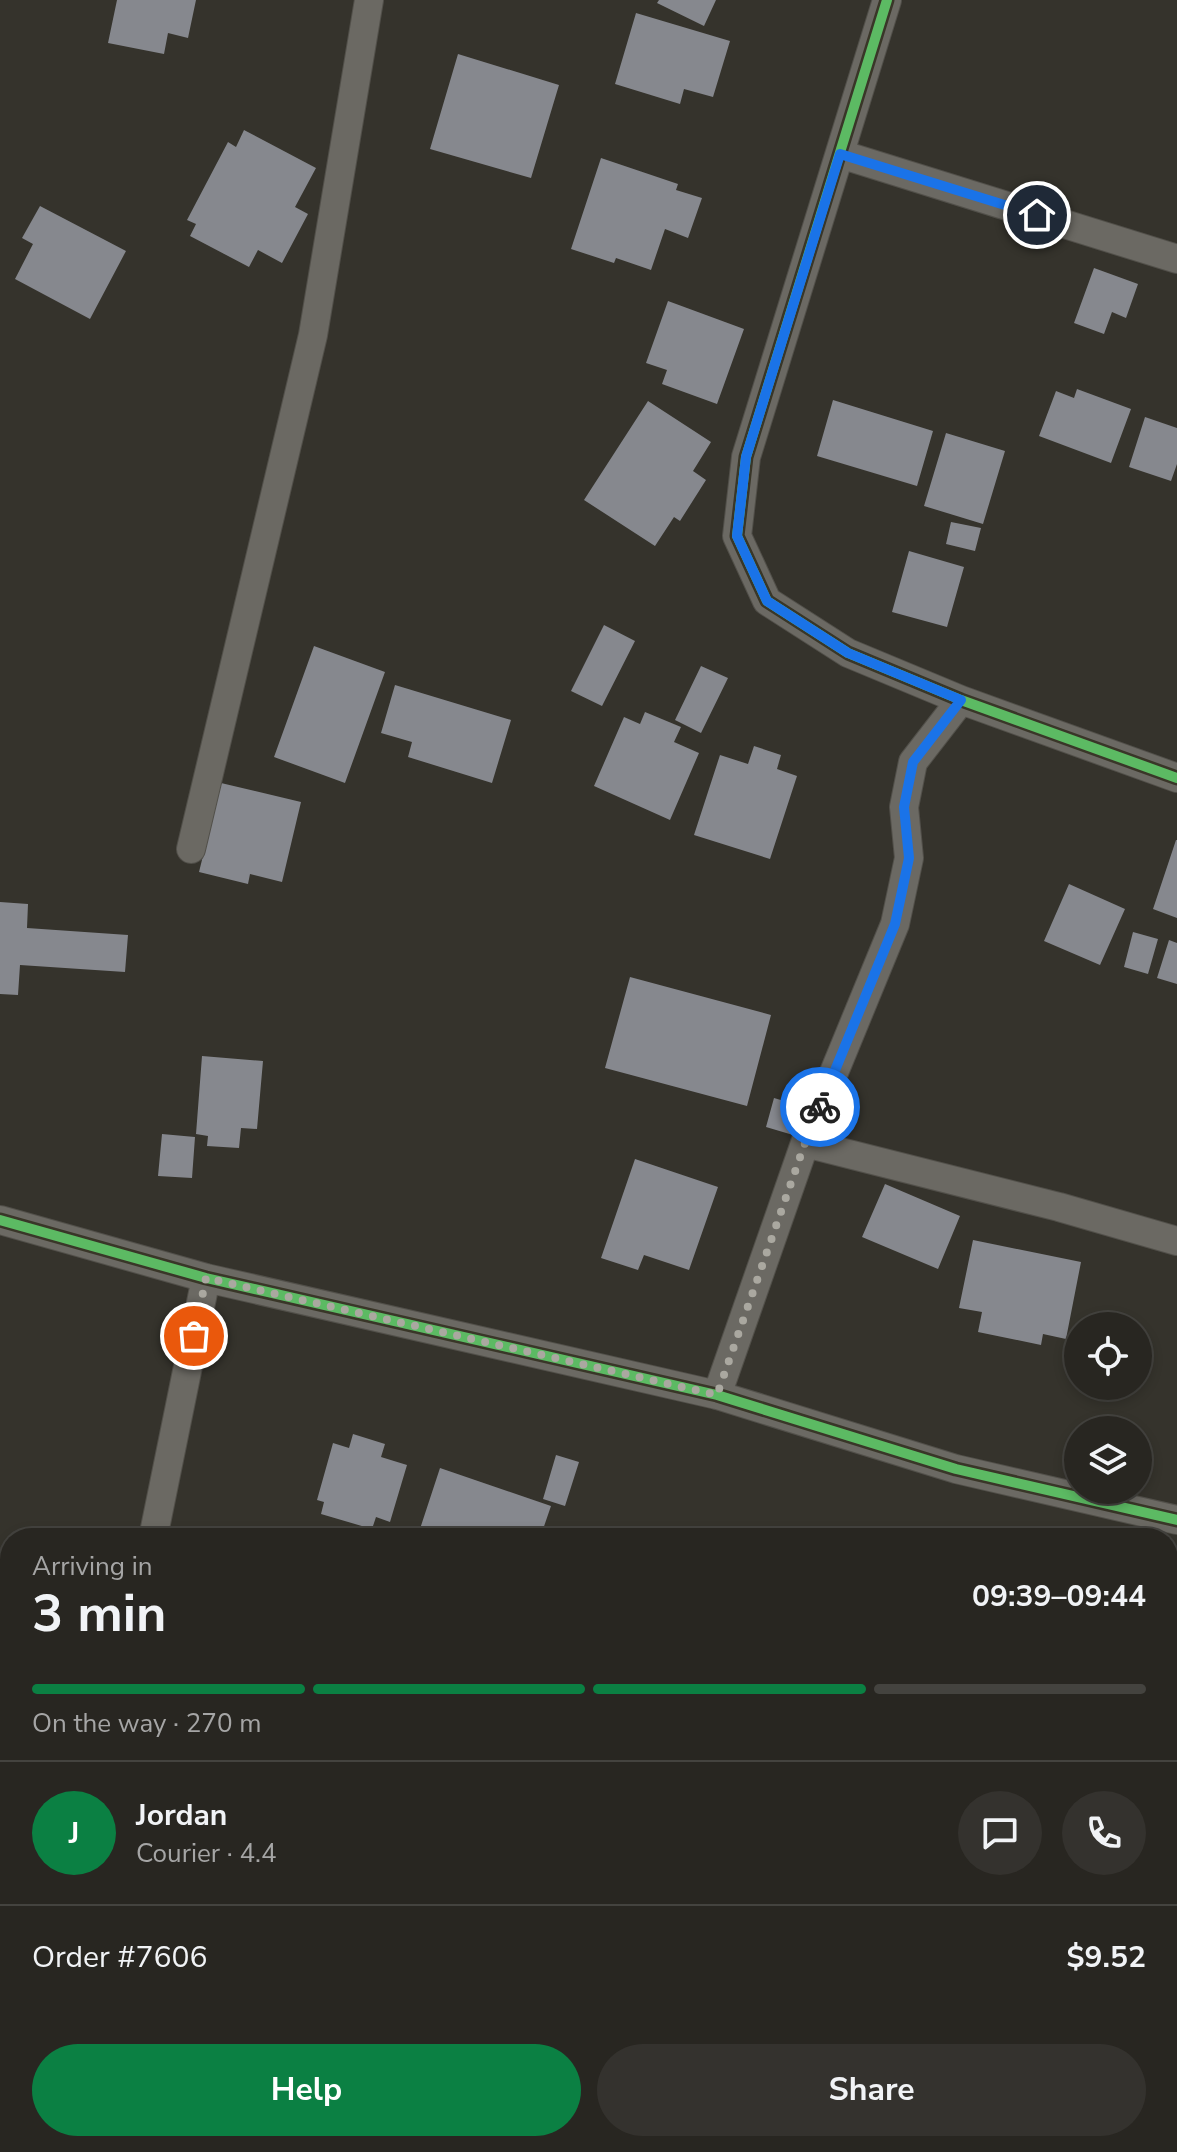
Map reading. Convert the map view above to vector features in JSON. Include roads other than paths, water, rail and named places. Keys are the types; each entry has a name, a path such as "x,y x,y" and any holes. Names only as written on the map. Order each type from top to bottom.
{"street":[{"path":"191,849 313,335 369,0"},
{"path":"887,0 746,457 737,536 767,601 848,653 961,700 1177,778"},
{"path":"840,154 1177,259"},
{"path":"717,1395 805,1143 895,924 909,858 904,807 913,762 961,700"},
{"path":"805,1143 1059,1207 1177,1241"},
{"path":"0,1220 206,1278 717,1395 956,1469 1177,1520"},
{"path":"155,1528 206,1278"}]}
